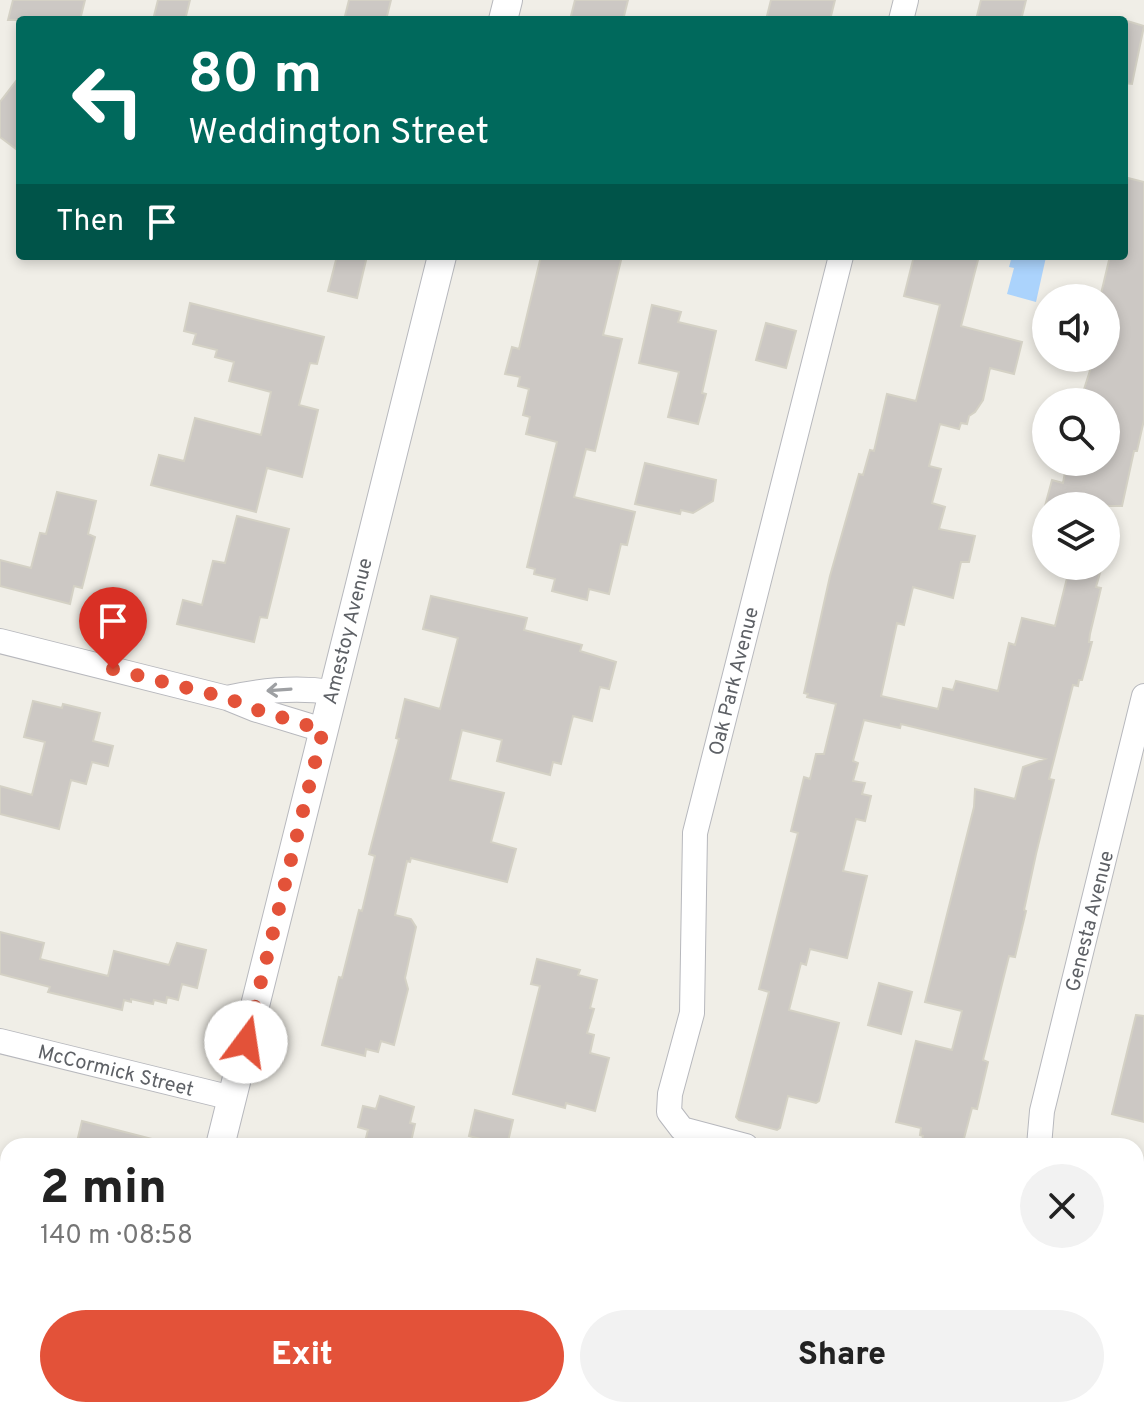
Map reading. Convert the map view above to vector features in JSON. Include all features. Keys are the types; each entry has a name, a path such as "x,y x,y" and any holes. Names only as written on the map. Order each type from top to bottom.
{"street":[{"name":"Amestoy Avenue","path":"222,1138 441,260"},
{"name":"Oak Park Avenue","path":"716,1138 682,1129 669,1112 670,1094 692,1013 695,833 840,260"},
{"path":"0,641 227,698 323,730"},
{"path":"227,698 257,691 304,688 331,692"},
{"name":"Genesta Avenue","path":"1040,1138 1042,1111 1144,696"},
{"name":"McCormick Street","path":"0,1041 232,1098"}],"water":[{"path":"1011,260 1045,260 1040,284 1032,284 1032,301 1007,294 1014,268 1009,267"}],"building":[{"path":"13,0 85,0 81,16 16,16 16,20 8,20"},
{"path":"158,0 190,0 186,16 154,16"},
{"path":"349,0 391,0 387,16 345,16"},
{"path":"575,0 628,0 624,16 571,16"},
{"path":"771,0 835,0 831,16 767,16"},
{"path":"981,0 1026,0 1022,16 977,16"},
{"path":"1128,21 1144,26 1132,84 1128,84"},
{"path":"16,81 16,149 0,137 0,102"},
{"path":"1128,178 1144,182 1144,420 1122,506 1120,492 1049,492 1052,480 1063,483 1064,476 1120,476 1120,388 1084,388 1090,372 1120,372 1120,284 1103,284 1109,260 1128,260"},
{"path":"336,260 366,260 357,298 328,291"},
{"path":"540,260 621,260 603,335 622,339 595,451 586,449 574,497 635,512 627,545 621,544 609,594 589,589 587,600 552,591 555,579 534,574 535,569 527,567 557,442 526,434 530,417 523,415 529,389 518,386 520,377 505,374 512,347 519,349"},
{"path":"913,260 978,260 961,326 1022,342 1014,374 990,368 983,400 969,416 967,424 961,423 959,429 940,424 929,466 941,469 932,503 945,507 939,529 975,536 969,562 961,562 953,598 913,587 904,625 897,623 881,696 938,709 943,688 953,690 956,681 998,691 1009,643 1015,645 1022,618 1055,626 1066,580 1098,580 1096,587 1101,588 1090,634 1089,642 1092,642 1082,680 1079,680 1078,686 1073,685 1049,779 1054,780 1015,957 1009,956 983,1060 988,1062 977,1109 972,1108 964,1138 923,1138 921,1128 896,1122 916,1041 952,1050 962,1011 925,1002 974,807 975,789 1015,799 1023,767 1045,759 901,724 900,728 864,720 853,761 858,763 853,781 865,783 862,794 871,796 865,821 856,819 843,871 867,876 847,958 810,949 806,965 801,963 789,1010 839,1023 819,1101 816,1103 788,1096 777,1130 736,1117 769,992 759,989 798,833 791,831 804,777 810,779 816,754 824,754 836,704 807,697 808,694 804,693 830,576 859,474 863,475 870,450 874,451 887,394 916,401 940,305 904,296"},
{"path":"190,303 324,337 317,364 310,363 299,405 318,410 302,477 267,468 256,512 151,485 159,455 184,461 195,418 261,435 271,392 229,381 234,362 215,357 217,350 193,344 196,334 184,331"},
{"path":"652,305 681,312 678,322 716,331 698,424 668,417 679,372 639,363"},
{"path":"766,323 796,331 786,368 756,360"},
{"path":"645,463 716,480 713,501 693,513 681,510 680,514 635,504"},
{"path":"57,492 96,501 88,534 95,537 82,588 74,586 70,604 0,586 0,560 31,568 40,533 46,534"},
{"path":"237,516 289,529 267,618 260,617 254,642 177,624 183,600 202,605 213,561 225,563"},
{"path":"431,596 527,618 524,630 582,645 580,651 616,662 609,689 600,687 592,721 573,716 561,764 553,762 550,775 497,761 502,740 462,730 450,780 504,793 491,842 516,849 507,882 411,858 410,862 407,861 395,915 411,919 416,927 405,978 408,989 394,1045 381,1041 378,1052 366,1049 365,1056 322,1045 359,910 362,911 375,856 369,854 399,739 396,738 405,699 440,709 458,638 423,629"},
{"path":"33,701 100,713 93,741 113,746 108,766 92,762 86,784 71,780 59,829 0,814 0,786 32,795 45,742 24,737"},
{"path":"0,932 44,943 40,959 108,976 114,951 169,965 177,943 206,950 197,988 182,984 178,1000 167,997 166,1003 124,1000 122,1010 48,992 50,987 0,974"},
{"path":"537,959 580,970 578,975 597,980 590,1008 594,1009 587,1033 594,1035 590,1053 609,1058 595,1111 566,1103 565,1108 513,1094 540,986 531,984"},
{"path":"879,983 912,992 901,1034 868,1025"},
{"path":"1136,1015 1144,1016 1144,1122 1112,1114"},
{"path":"380,1096 414,1107 410,1123 415,1124 412,1138 366,1138 368,1130 358,1127 363,1106 376,1109"},
{"path":"475,1110 513,1120 509,1138 469,1136"},
{"path":"82,1121 148,1138 78,1138"}],"route":[{"path":"113,669 227,698 323,730 246,1042"}]}
